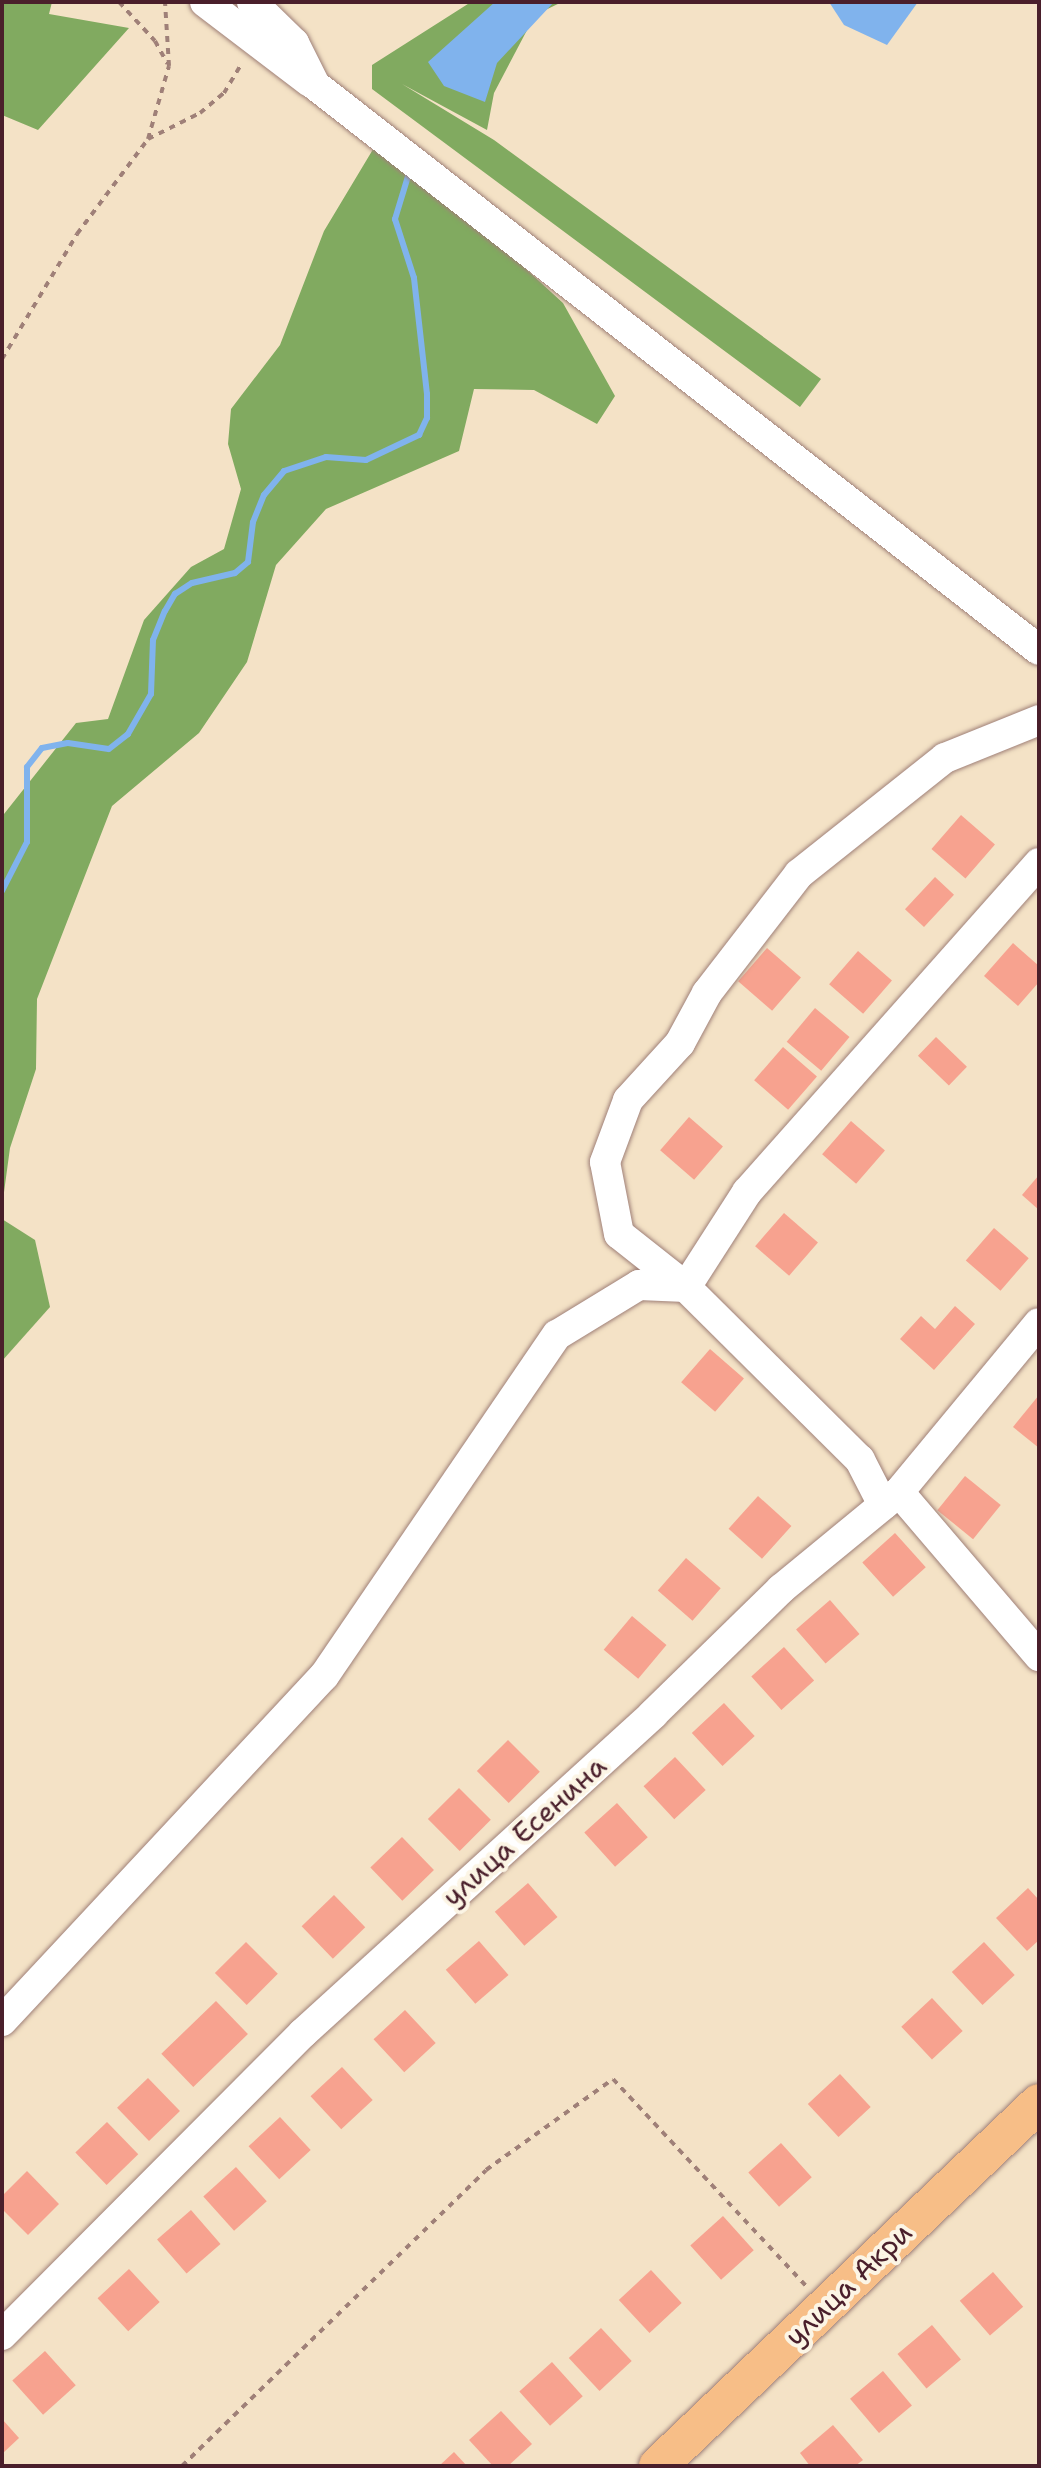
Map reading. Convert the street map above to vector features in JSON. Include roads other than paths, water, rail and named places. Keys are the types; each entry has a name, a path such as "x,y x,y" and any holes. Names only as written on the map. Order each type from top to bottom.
{"main road":[{"name":"улица Акри","path":"658,2466 1039,2103"}],"street":[{"path":"205,2 1039,650"},
{"path":"252,2 294,43 315,85"},
{"path":"1039,720 945,758 799,874 707,993 680,1043 628,1100 605,1162 619,1234 686,1287 860,1460 891,1498 1039,1656"},
{"path":"686,1287 747,1192 1039,863"},
{"path":"2,2021 324,1676 557,1335 639,1285 686,1287"},
{"name":"улица Есенина","path":"2,2335 303,2033 653,1714 781,1589 891,1498 1039,1323"}],"water":[{"path":"495,2 554,2 497,63 485,102 444,86 428,62"},
{"path":"829,2 918,2 887,45 844,25"}],"waterway":[{"path":"2,891 27,842 27,767 42,748 68,743 109,749 128,734 151,694 153,640 175,594 192,583 235,573 248,562 253,522 264,495 284,471 326,457 366,460 419,435 427,418 427,394 414,278 395,219 409,173"}]}
